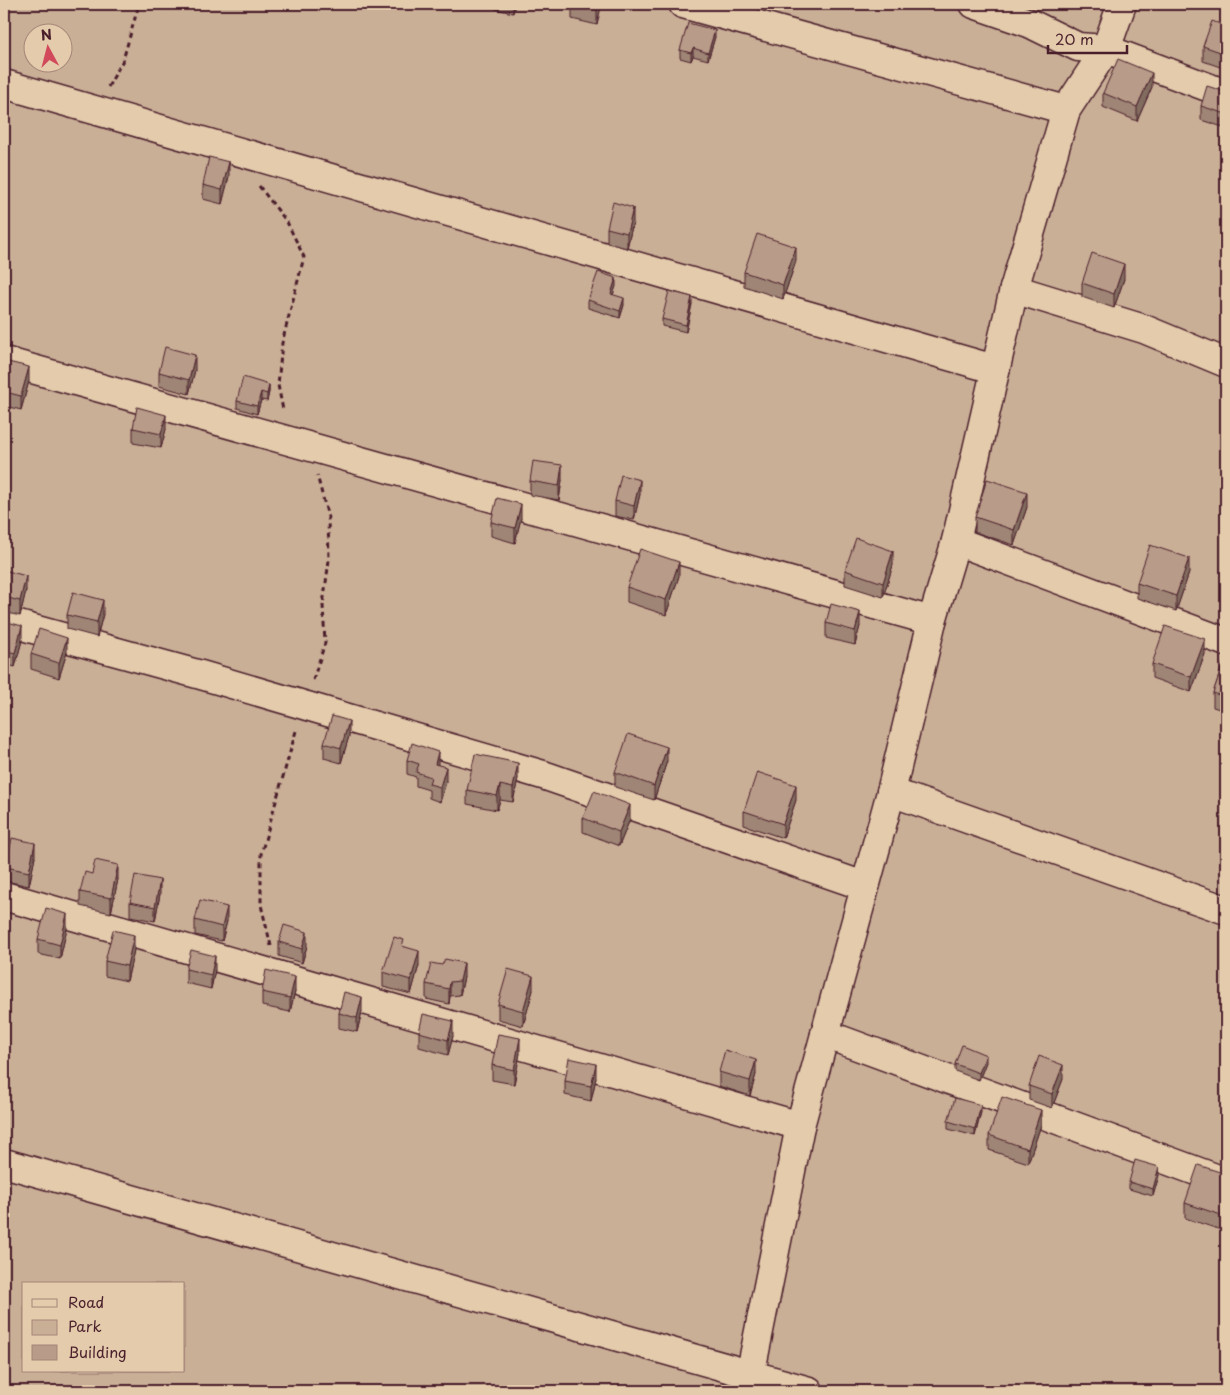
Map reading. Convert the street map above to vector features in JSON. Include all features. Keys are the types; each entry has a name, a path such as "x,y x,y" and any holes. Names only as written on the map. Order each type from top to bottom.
{"street":[{"path":"683,4 1066,110"},
{"path":"974,4 1030,23 1078,47 1106,49 1226,94"},
{"path":"749,1383 800,1126 891,792 932,621 956,542 994,369 1014,289 1066,110 1106,49 1122,4"},
{"path":"4,84 994,369"},
{"path":"1014,289 1144,330 1226,363"},
{"path":"4,362 932,621"},
{"path":"956,542 1226,642"},
{"path":"4,621 543,775 864,886"},
{"path":"891,792 1226,910"},
{"path":"4,896 800,1126"},
{"path":"825,1034 1226,1182"},
{"path":"4,1163 749,1383 809,1391"}],"path":[{"path":"81,106 109,86 122,60 139,4"},
{"path":"234,151 287,222 304,257 282,343 278,385 286,424 314,468 328,517 329,560 322,605 325,643 304,706 260,854 261,905 278,976"}],"green space":[{"path":"4,4 1226,4 1226,1391 4,1391"}],"building":[{"path":"572,4 598,4 597,10"},
{"path":"1212,21 1226,26 1226,54 1203,46"},
{"path":"688,23 715,30 708,53 693,48 691,53 680,50"},
{"path":"1118,59 1152,73 1137,107 1103,93"},
{"path":"1207,86 1226,92 1226,114 1201,106"},
{"path":"4,99 7,100 4,111"},
{"path":"209,157 229,162 222,190 203,185"},
{"path":"613,202 633,208 627,233 607,228"},
{"path":"757,234 796,247 783,285 744,272"},
{"path":"1092,253 1124,264 1114,294 1082,283"},
{"path":"598,272 616,278 611,294 624,298 620,311 588,300"},
{"path":"669,291 692,297 686,325 662,319"},
{"path":"165,347 195,355 189,380 159,372"},
{"path":"4,361 29,367 21,396 5,392"},
{"path":"243,377 269,385 267,394 261,392 257,406 237,401"},
{"path":"137,407 166,415 161,434 133,428"},
{"path":"533,461 562,465 559,486 530,481"},
{"path":"621,475 640,480 634,506 615,501"},
{"path":"987,479 1027,492 1014,530 975,517"},
{"path":"497,498 521,504 515,528 491,522"},
{"path":"856,538 893,551 883,583 845,570"},
{"path":"1150,545 1189,558 1176,596 1137,583"},
{"path":"640,549 679,562 666,600 627,587"},
{"path":"4,570 26,576 20,601 4,597"},
{"path":"73,592 103,600 97,622 67,615"},
{"path":"831,604 860,612 855,631 826,623"},
{"path":"4,621 22,626 15,653 4,650"},
{"path":"1165,626 1205,639 1191,677 1152,664"},
{"path":"39,629 67,638 59,663 31,654"},
{"path":"1226,655 1226,697 1213,693"},
{"path":"332,716 349,721 341,748 324,743"},
{"path":"628,734 667,747 654,786 615,772"},
{"path":"412,743 438,752 435,764 446,767 440,787 429,784 431,777 416,772 419,764 407,760"},
{"path":"475,754 518,763 513,788 500,785 497,796 467,790"},
{"path":"757,772 796,785 783,824 744,811"},
{"path":"594,791 630,805 619,832 583,818"},
{"path":"12,838 35,843 29,872 6,867"},
{"path":"95,860 118,865 111,898 80,892 85,872 92,874"},
{"path":"135,875 160,880 155,907 130,902"},
{"path":"200,900 227,907 222,927 195,920"},
{"path":"46,908 67,914 60,945 38,939"},
{"path":"284,925 307,932 302,949 279,942"},
{"path":"113,930 134,935 127,966 105,961"},
{"path":"394,937 404,940 402,946 419,951 411,980 383,972"},
{"path":"191,950 215,956 211,975 186,969"},
{"path":"445,959 464,963 460,981 450,982 449,989 426,984 431,963 442,965"},
{"path":"508,969 533,976 523,1011 498,1004"},
{"path":"266,970 295,977 290,998 262,992"},
{"path":"344,992 362,997 357,1018 339,1013"},
{"path":"423,1014 453,1021 448,1040 419,1032"},
{"path":"498,1034 520,1038 514,1070 492,1065"},
{"path":"962,1045 986,1055 979,1073 955,1064"},
{"path":"725,1050 756,1060 750,1081 719,1072"},
{"path":"1039,1056 1063,1065 1052,1094 1029,1086"},
{"path":"569,1058 596,1064 591,1086 565,1081"},
{"path":"1002,1097 1041,1110 1028,1149 989,1135"},
{"path":"955,1098 981,1105 975,1129 948,1121"},
{"path":"1135,1160 1159,1167 1153,1189 1129,1182"},
{"path":"1198,1165 1226,1174 1226,1211 1224,1216 1185,1203"}]}
